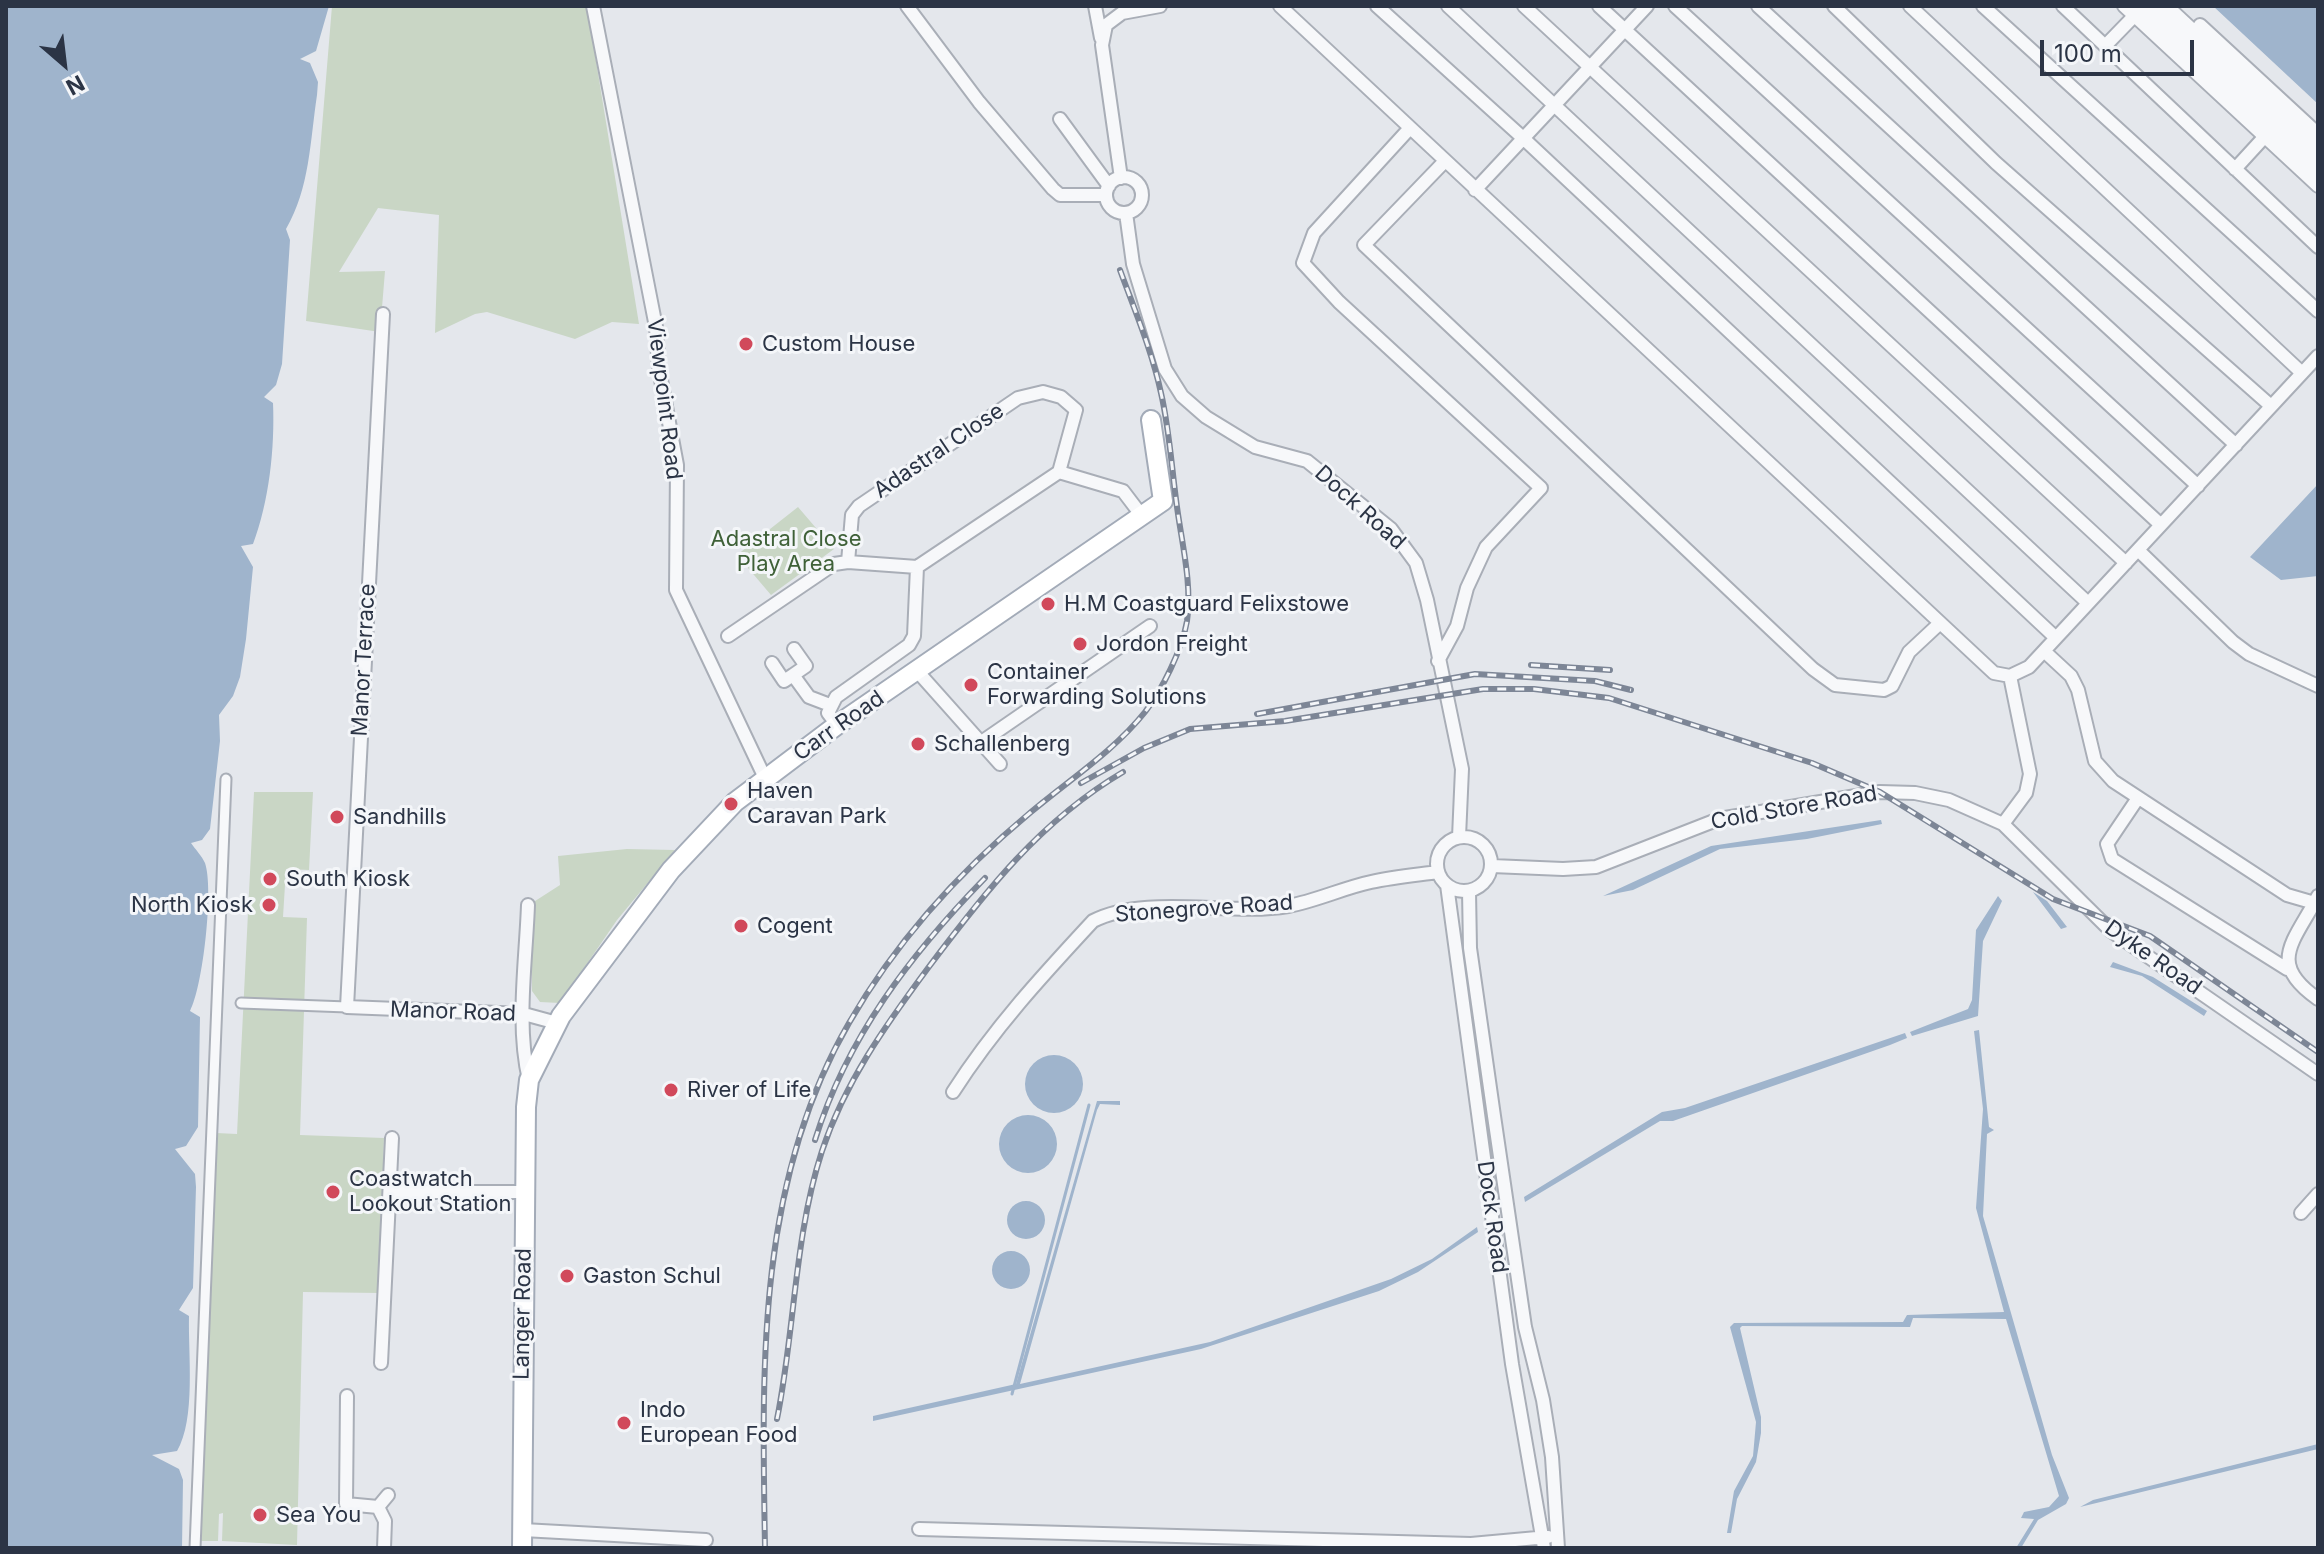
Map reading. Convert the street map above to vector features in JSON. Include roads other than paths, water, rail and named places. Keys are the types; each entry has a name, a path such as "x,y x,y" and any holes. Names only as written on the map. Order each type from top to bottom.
{"main road":[{"name":"Carr Road","path":"529,1080 557,1023 671,870 735,802 837,725 1163,501 1151,420"},
{"name":"Langer Road","path":"522,1539 522,1346 529,1080"}],"street":[{"name":"Viewpoint Road","path":"593,6 650,297 659,369 675,450 676,590 765,778"},
{"path":"907,6 979,102 1060,195 1107,190 1121,178"},
{"path":"1095,6 1121,178"},
{"path":"1102,45 1106,25 1114,16 1160,6"},
{"path":"1280,6 1994,673 2010,676 2029,667 2318,356"},
{"path":"1377,6 1523,138 2056,638"},
{"path":"1448,6 2088,603"},
{"path":"1524,6 2126,563"},
{"path":"1599,6 2161,525"},
{"path":"1475,190 1647,6"},
{"path":"1675,6 2198,486"},
{"path":"1758,6 2236,445"},
{"path":"1834,6 1996,163 2271,406"},
{"path":"1910,6 2302,373"},
{"path":"1983,6 2318,311"},
{"path":"2063,6 2318,247"},
{"path":"2124,6 2142,9 2318,160"},
{"path":"2167,6 2278,123 2318,186"},
{"path":"2179,6 2318,173"},
{"path":"2106,45 2142,9"},
{"path":"2142,9 2278,123 2318,147"},
{"path":"1060,119 1107,190 1113,210 1126,213 1137,207 1141,196 1133,180 1121,178"},
{"path":"2235,169 2278,123"},
{"path":"2278,123 2318,134"},
{"path":"1410,128 1314,233 1303,263 1339,302 1541,488 1486,547 1467,588 1457,626 1438,661"},
{"path":"1445,161 1364,245 1813,669 1835,685 1884,690 1892,686 1909,652 1939,624"},
{"name":"Dock Road","path":"1126,213 1133,264 1151,324 1165,369 1182,396 1206,417 1255,447 1307,461 1391,529 1416,563 1427,600 1462,769 1459,837"},
{"name":"Manor Terrace","path":"347,1007 383,314"},
{"name":"Adastral Close","path":"848,562 852,515 859,506 1018,398 1043,392 1073,404 1075,419 1059,472"},
{"path":"728,636 834,564 848,562 917,567 1059,472 1123,491 1142,516"},
{"path":"2138,550 2233,642 2249,654 2318,686"},
{"path":"837,725 828,713 836,697 909,645 914,636 917,567"},
{"path":"980,743 1150,626"},
{"path":"772,663 784,681 806,666 794,649"},
{"path":"2044,651 2071,676 2078,690 2095,761 2113,781 2287,895 2317,901 2287,956 2287,969"},
{"path":"918,672 1000,764"},
{"path":"793,675 809,697 830,705"},
{"path":"2003,824 2026,793 2030,774 2010,676"},
{"path":"195,1548 226,779"},
{"name":"Cold Store Road","path":"1492,866 1596,867 1719,819 1880,792 1915,793 1949,800 2003,824"},
{"path":"2138,798 2107,844 2112,859 2287,969 2297,984 2318,999"},
{"name":"Dyke Road","path":"2003,824 2111,931 2318,1074"},
{"path":"1459,837 1478,840 1488,850 1492,866 1484,883 1469,891 1447,885 1438,872 1441,851 1459,837"},
{"name":"Stonegrove Road","path":"953,1092 987,1038 1021,997 1093,921 1108,913 1131,909 1290,906 1370,882 1438,872"},
{"name":"Dock Road","path":"1447,885 1512,1364 1550,1542"},
{"name":"Dock Road","path":"1469,891 1470,948 1525,1327 1550,1443 1550,1542"},
{"path":"528,905 524,1060 529,1080"},
{"path":"241,1003 347,1007"},
{"name":"Manor Road","path":"347,1007 524,1014 557,1023"},
{"path":"381,1363 392,1138"},
{"path":"390,1192 527,1192"},
{"path":"2301,1213 2318,1194"},
{"path":"347,1396 346,1504 378,1507"},
{"path":"378,1507 388,1495"},
{"path":"378,1507 385,1521 384,1548"},
{"path":"919,1529 1471,1544 1550,1542"},
{"path":"522,1539 594,1533 706,1540"},
{"path":"594,1533 594,1548"}],"water":[{"path":"6,6 329,6 316,51 300,59 310,63 318,82 317,95 305,181 286,229 290,240 282,364 276,385 264,397 273,403 272,456 267,493 253,544 241,546 253,567 240,677 233,696 219,715 220,741 210,829 202,840 191,843 205,863 208,915 203,960 190,1011 200,1017 198,1127 186,1146 175,1149 195,1174 196,1187 193,1288 179,1310 189,1316 189,1404 183,1438 177,1451 152,1455 179,1469 183,1480 182,1548 6,1548"},
{"path":"2213,6 2318,6 2318,104"},
{"path":"2318,484 2318,576 2281,580 2250,557"},
{"path":"1881,820 1882,824 1807,839 1720,849 1633,890 1603,896 1711,846"},
{"path":"2033,892 2047,901 2067,927 2061,929"},
{"path":"1998,896 2002,901 1983,941 1978,1016 1912,1036 1910,1032 1968,1009 1972,1000 1976,930"},
{"path":"2113,962 2153,977 2207,1011 2204,1016 2142,976 2110,967"},
{"path":"1979,1030 1989,1127 1994,1130 1987,1134 1983,1216 2052,1455 2069,1498 2066,1504 2038,1520 2021,1548 2016,1548 2034,1519 2021,1518 2024,1512 2049,1507 2059,1496 2006,1319 1913,1318 1910,1327 1742,1326 1761,1417 1761,1433 1756,1462 1737,1499 1731,1533 1727,1533 1734,1491 1753,1456 1756,1422 1730,1327 1734,1323 1903,1322 1907,1315 2004,1312 1976,1208 1983,1109 1974,1031"},
{"path":"1905,1033 1907,1038 1890,1045 1673,1121 1660,1121 1525,1202 1524,1197 1662,1112 1685,1108"},
{"path":"1054,1055 1065,1057 1074,1064 1081,1073 1081,1095 1074,1104 1065,1111 1054,1113 1043,1111 1034,1104 1027,1095 1025,1084 1027,1073 1034,1064 1043,1057"},
{"path":"1097,1101 1120,1101 1120,1105 1100,1104 1097,1110 1020,1384 1210,1342 1391,1279 1432,1259 1477,1227 1478,1232 1418,1272 1379,1291 1201,1349 873,1421 873,1416 1016,1384"},
{"path":"1028,1115 1039,1117 1048,1124 1055,1133 1055,1155 1048,1164 1039,1171 1028,1173 1017,1171 1008,1164 1001,1155 999,1144 1001,1133 1008,1124 1017,1117"},
{"path":"1026,1201 1039,1207 1045,1220 1039,1233 1026,1239 1013,1233 1007,1220 1013,1207"},
{"path":"1011,1251 1024,1257 1030,1270 1024,1283 1011,1289 998,1283 992,1270 998,1257"},
{"path":"2318,1444 2318,1449 2080,1507 2093,1500"}],"waterway":[{"path":"1012,1394 1089,1105"}],"railway":[{"path":"765,1548 764,1413 771,1278 781,1212 796,1147 819,1084 867,993 908,937 979,859 1133,726 1164,681 1184,632 1188,581 1164,408 1148,346 1120,270"},
{"path":"1531,665 1610,670"},
{"path":"1257,714 1475,674 1595,681 1631,690"},
{"path":"1081,783 1144,748 1190,729 1285,721 1483,689 1534,689 1609,698 1812,763 1880,792 2053,899 2150,936 2318,1052"},
{"path":"777,1419 800,1250 813,1184 831,1126 854,1078 912,990 993,886 1066,813 1123,772"},
{"path":"815,1140 845,1066 884,999 932,937 985,878"}],"place":[{"name":"Custom House","path":"746,344"},
{"name":"H.M Coastguard Felixstowe","path":"1048,604"},
{"name":"Jordon Freight","path":"1080,644"},
{"name":"Container Forwarding Solutions","path":"971,685"},
{"name":"Schallenberg","path":"918,744"},
{"name":"Haven Caravan Park","path":"731,804"},
{"name":"Sandhills","path":"337,817"},
{"name":"South Kiosk","path":"270,879"},
{"name":"North Kiosk","path":"269,905"},
{"name":"Cogent","path":"741,926"},
{"name":"River of Life","path":"671,1090"},
{"name":"Coastwatch Lookout Station","path":"333,1192"},
{"name":"Gaston Schul","path":"567,1276"},
{"name":"Indo European Food","path":"624,1423"},
{"name":"Sea You","path":"260,1515"}],"park label":[{"name":"Adastral Close Play Area","path":"786,552"}]}
